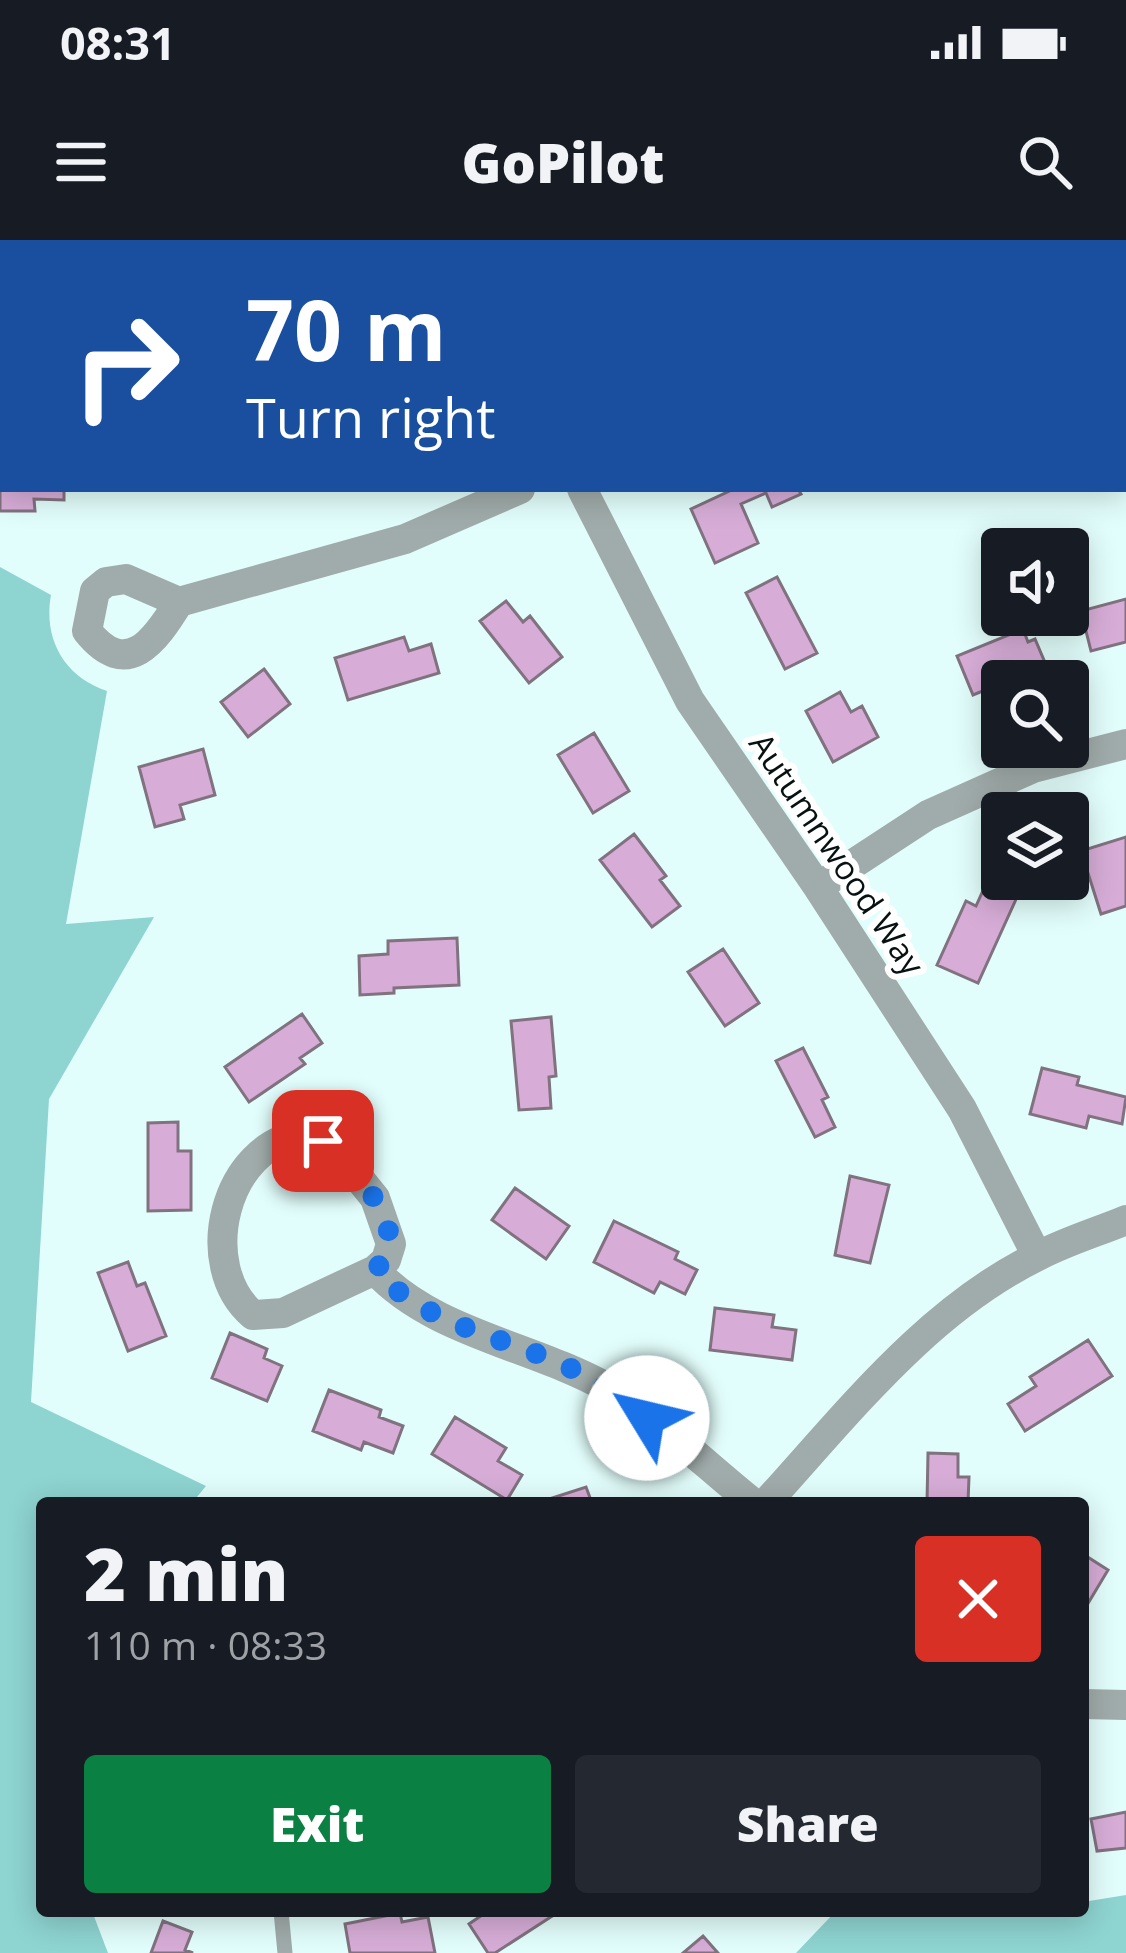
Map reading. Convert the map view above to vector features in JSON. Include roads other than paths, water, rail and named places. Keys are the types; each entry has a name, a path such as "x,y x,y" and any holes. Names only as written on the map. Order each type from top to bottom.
{"street":[{"path":"179,602 405,538 513,492"},
{"name":"Autumnwood Way","path":"584,492 690,701 962,1109 1037,1256"},
{"path":"818,887 928,815 1033,768 1126,744"},
{"path":"303,1135 332,1145 383,1214 391,1244 386,1260 375,1270 283,1313 254,1315 235,1299 221,1254 224,1220 247,1166 260,1151 280,1138 303,1135"},
{"path":"771,1497 900,1356 948,1314 1037,1256 1126,1220"},
{"path":"375,1270 398,1295 429,1312 561,1363 612,1390 746,1497"},
{"path":"1089,1704 1126,1705"}],"lane":[{"path":"282,1917 285,1953"}]}
